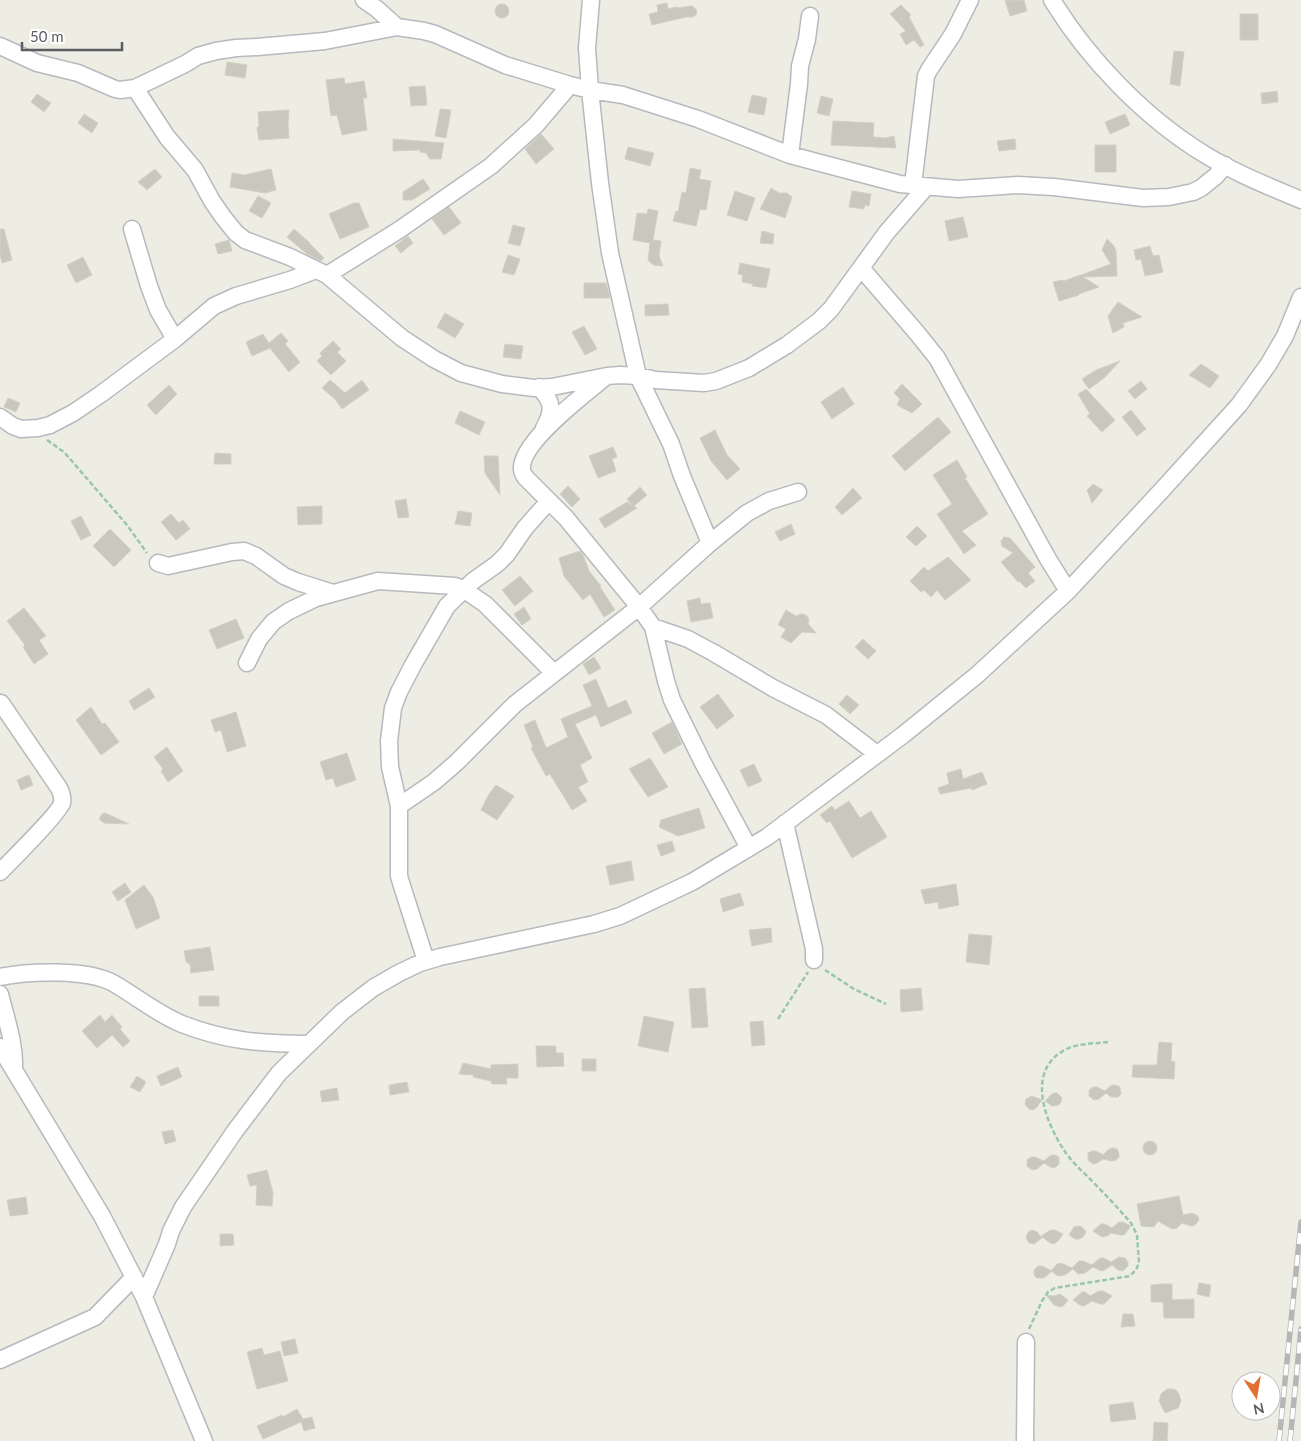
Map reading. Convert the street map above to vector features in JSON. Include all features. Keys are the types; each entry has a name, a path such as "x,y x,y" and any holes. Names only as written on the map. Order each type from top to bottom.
{"street":[{"path":"364,0 397,27"},
{"path":"591,0 587,48 590,90 600,184 610,253 638,376 671,444 710,543"},
{"path":"135,88 167,137 195,170 212,201 236,233 245,240 290,257 321,272 402,338 461,374 502,384 539,388 576,383 607,376 638,376 656,380 704,383 716,381 749,368 787,345 819,322 831,309 919,186 926,76 970,0"},
{"path":"1052,0 1083,45 1108,74 1175,134 1204,154 1252,179 1301,200"},
{"path":"790,156 800,84 800,66 807,39 810,16"},
{"path":"0,46 37,63 78,73 120,90 135,88 198,56 216,51 325,41 397,27 435,34 505,64 570,85 623,95 698,119 790,156 900,184 958,189 1018,185 1045,186 1143,198 1169,197 1193,192 1201,188 1216,176 1225,165"},
{"path":"0,417 21,429 50,425 73,413 101,394 175,339 214,306 236,296 321,272 399,230 491,166 536,125 570,85"},
{"path":"132,229 158,310 175,339"},
{"path":"861,268 936,358 1048,559 1068,591"},
{"path":"144,1297 183,1207 258,1099 279,1073 342,1012 373,988 399,973 426,961 586,926 620,916 692,882 767,837 977,675 1068,591 1239,405 1268,365 1285,336 1301,297"},
{"path":"607,376 554,420 541,434 527,452 522,469 524,477 566,518 639,607 653,627 672,700 703,763 749,848"},
{"path":"539,388 549,400 552,409 550,418 541,434"},
{"path":"399,806 434,782 457,762 515,704 639,607 710,543 747,513 769,501 798,492"},
{"path":"426,961 400,876 399,806 390,766 389,741 393,708 399,692 447,606 463,589 498,564 525,528 549,501"},
{"path":"158,563 168,566 244,551 256,556 291,579 333,593"},
{"path":"247,663 259,639 274,622 289,611 316,598 378,581 455,586 463,589 485,604 554,673"},
{"path":"653,627 688,638 773,688 826,715 877,754"},
{"path":"0,703 59,788 62,796 62,804 0,872"},
{"path":"785,823 814,949 814,960"},
{"path":"0,976 30,972 70,973 94,977 111,982 180,1023 212,1035 246,1042 308,1044"},
{"path":"0,994 13,1044 14,1070"},
{"path":"0,1047 102,1216 134,1277 204,1441"},
{"path":"0,1360 95,1317 134,1277"},
{"path":"1025,1441 1026,1342"}],"path":[{"path":"28,429 64,452 127,525 151,559 158,563"},
{"path":"778,1019 811,968 814,960 830,975 854,990 886,1004"},
{"path":"1026,1342 1033,1320 1042,1300 1048,1292 1055,1288 1130,1276 1136,1270 1139,1263 1137,1235 1131,1223 1063,1149 1047,1116 1043,1101 1044,1073 1050,1062 1060,1052 1076,1046 1108,1042"}],"building":[{"path":"1005,0 1024,0 1027,11 1010,16"},
{"path":"667,3 668,9 692,6 696,9 697,14 693,17 652,25 649,14 658,12 657,5"},
{"path":"499,4 505,4 509,11 505,18 499,18 495,14 495,8"},
{"path":"901,5 911,15 909,17 924,45 920,47 914,40 906,45 900,34 906,31 890,14"},
{"path":"1240,14 1258,14 1258,40 1240,40"},
{"path":"1174,51 1184,52 1180,86 1170,84"},
{"path":"227,62 247,65 245,78 225,75"},
{"path":"344,78 345,84 364,81 367,98 363,98 367,130 342,135 337,115 331,116 326,80"},
{"path":"425,86 427,105 411,106 409,87"},
{"path":"1277,91 1278,102 1262,104 1261,93"},
{"path":"37,94 51,103 44,112 31,102"},
{"path":"752,95 767,98 764,115 748,112"},
{"path":"821,96 833,99 829,116 817,113"},
{"path":"440,109 451,110 446,138 435,136"},
{"path":"289,110 289,138 259,140 257,128 259,126 258,112"},
{"path":"84,114 98,123 92,133 78,123"},
{"path":"1125,114 1130,125 1110,134 1105,122"},
{"path":"833,121 874,123 873,137 885,138 894,136 896,148 831,145"},
{"path":"541,134 554,149 536,164 525,149"},
{"path":"393,139 444,143 441,159 430,159 426,153 420,152 420,150 393,151"},
{"path":"1015,139 1016,149 999,151 997,141"},
{"path":"1095,145 1116,145 1116,172 1095,172"},
{"path":"628,147 654,153 650,166 625,159"},
{"path":"690,168 701,170 699,179 711,181 706,210 700,209 696,226 673,221 676,211 678,212 682,192 686,193"},
{"path":"155,169 162,177 147,190 138,182"},
{"path":"271,169 276,190 265,193 230,187 232,173 244,175"},
{"path":"423,179 430,189 412,200 403,200 403,192"},
{"path":"771,188 779,193 787,193 792,197 785,218 760,209"},
{"path":"735,191 755,198 747,221 727,215"},
{"path":"852,191 871,194 869,206 865,205 864,209 849,207"},
{"path":"258,196 271,203 262,218 249,211"},
{"path":"354,203 359,203 369,227 340,239 329,214"},
{"path":"449,207 461,223 444,235 432,219"},
{"path":"648,209 658,211 653,240 661,241 659,256 663,266 653,265 648,260 650,243 633,240 637,213 647,214"},
{"path":"963,217 968,237 949,241 945,221"},
{"path":"513,225 525,228 520,246 508,243"},
{"path":"0,229 4,229 12,260 2,263 0,255"},
{"path":"294,229 324,258 321,261 307,254 287,237"},
{"path":"762,231 774,234 773,244 760,243"},
{"path":"408,236 413,243 401,253 395,246"},
{"path":"1107,239 1116,251 1117,276 1083,277 1099,287 1059,301 1053,282 1082,276 1111,264 1102,250"},
{"path":"229,240 232,251 218,254 215,244"},
{"path":"1150,246 1153,256 1159,255 1163,272 1145,276 1141,259 1136,260 1134,250"},
{"path":"508,255 520,259 514,275 502,272"},
{"path":"83,257 92,275 76,283 67,265"},
{"path":"740,263 770,269 766,288 742,282 743,275 738,274"},
{"path":"584,283 606,283 610,298 584,298"},
{"path":"1118,302 1142,317 1123,323 1124,327 1113,333 1108,316"},
{"path":"668,304 669,315 645,316 645,305"},
{"path":"445,313 464,324 455,338 437,327"},
{"path":"584,326 597,349 585,355 572,332"},
{"path":"281,333 288,341 285,344 300,362 289,372 270,348 252,356 246,342 263,334 269,343"},
{"path":"333,341 341,349 337,352 346,361 331,375 317,361 322,356 320,353"},
{"path":"505,344 523,346 521,359 503,357"},
{"path":"1120,361 1104,378 1089,389 1082,379 1096,370"},
{"path":"1201,364 1219,376 1210,388 1189,375"},
{"path":"330,380 345,393 362,380 369,390 342,409 335,399 322,388"},
{"path":"1141,381 1147,389 1135,399 1128,391"},
{"path":"902,384 922,404 912,413 897,405 900,399 894,393"},
{"path":"169,385 177,394 156,415 147,405"},
{"path":"843,387 854,404 832,419 821,402"},
{"path":"1086,389 1115,420 1102,432 1087,416 1090,414 1078,394"},
{"path":"8,398 20,403 16,412 4,407"},
{"path":"1131,410 1146,429 1137,436 1122,417"},
{"path":"460,411 485,422 479,435 455,423"},
{"path":"938,417 951,432 905,471 892,456"},
{"path":"715,430 727,455 740,469 727,480 711,461 700,438"},
{"path":"613,447 617,457 612,459 616,471 598,478 589,456"},
{"path":"215,453 231,454 231,464 214,464"},
{"path":"484,456 498,456 500,495 485,473"},
{"path":"957,460 967,477 965,478 988,514 962,531 976,545 964,554 937,514 952,504 933,475"},
{"path":"1093,484 1103,490 1092,503 1087,490"},
{"path":"568,486 580,499 572,507 560,494"},
{"path":"640,487 647,495 634,506 637,508 605,528 599,519 627,502 633,506 627,499"},
{"path":"853,488 862,498 842,515 835,507"},
{"path":"406,499 409,517 398,518 395,501"},
{"path":"322,506 322,524 298,525 297,507"},
{"path":"458,511 472,513 470,526 455,524"},
{"path":"171,514 179,523 183,520 190,529 176,540 161,522"},
{"path":"81,516 91,535 81,540 71,521"},
{"path":"791,524 795,534 780,541 775,532"},
{"path":"917,526 927,536 916,546 906,537"},
{"path":"110,529 131,550 114,567 93,546"},
{"path":"1004,537 1010,538 1035,567 1028,573 1035,581 1026,588 1018,582 1001,562 1013,553 1002,546 1001,541"},
{"path":"580,551 589,571 601,586 615,610 604,617 590,594 583,600 564,576 559,558"},
{"path":"948,557 971,580 945,600 937,590 931,597 924,590 921,592 910,581 924,567 928,571"},
{"path":"520,576 533,591 515,606 502,590"},
{"path":"700,598 701,604 710,603 713,618 691,622 687,601"},
{"path":"524,607 531,619 522,625 514,614"},
{"path":"24,608 46,636 39,640 48,654 34,664 23,647 25,645 7,621"},
{"path":"786,610 796,616 806,615 809,619 808,624 816,633 802,632 791,643 781,637 786,629 778,625"},
{"path":"236,619 244,638 217,649 209,630"},
{"path":"863,639 876,651 868,659 855,647"},
{"path":"594,657 601,668 589,675 583,664"},
{"path":"596,679 608,708 626,700 632,713 601,727 596,715 575,724 592,758 580,765 588,782 578,787 587,801 572,810 550,774 546,776 531,748 533,747 524,725 535,720 546,748 568,737 561,719 592,706 583,685"},
{"path":"149,688 155,697 134,710 129,701"},
{"path":"718,694 734,716 717,729 700,707"},
{"path":"847,695 859,705 850,714 839,704"},
{"path":"91,707 102,724 105,723 119,742 101,755 76,720"},
{"path":"236,712 246,746 227,752 221,730 215,732 211,720"},
{"path":"672,722 682,744 664,754 652,733"},
{"path":"167,747 183,771 168,782 161,771 163,769 154,757"},
{"path":"347,753 356,780 336,787 333,778 326,780 320,762"},
{"path":"650,758 668,787 648,797 629,769"},
{"path":"754,764 762,781 748,787 740,770"},
{"path":"961,769 963,779 982,772 987,784 972,790 971,788 940,794 938,788 949,784 947,773"},
{"path":"29,775 33,785 21,790 17,780"},
{"path":"496,785 514,796 497,820 481,810"},
{"path":"849,801 860,818 871,811 887,837 852,858 830,821 827,823 820,815 832,806 835,810"},
{"path":"699,808 705,828 678,836 659,827 661,820"},
{"path":"105,813 129,824 104,823 99,819"},
{"path":"672,841 675,851 661,856 657,845"},
{"path":"631,861 634,880 610,885 606,866"},
{"path":"125,883 131,892 118,901 112,892"},
{"path":"956,884 959,905 939,909 938,902 925,904 921,890"},
{"path":"144,885 153,897 160,918 136,929 125,900"},
{"path":"740,893 744,905 723,912 720,899"},
{"path":"771,928 772,942 752,946 749,930"},
{"path":"969,934 992,936 989,965 966,962"},
{"path":"210,947 214,970 191,973 190,964 186,962 184,951"},
{"path":"705,988 708,1027 692,1028 689,989"},
{"path":"921,988 923,1010 901,1012 900,990"},
{"path":"199,996 219,996 219,1006 199,1006"},
{"path":"100,1015 105,1022 112,1015 130,1041 123,1047 112,1035 97,1048 82,1031"},
{"path":"644,1016 674,1022 668,1052 638,1046"},
{"path":"763,1021 765,1045 752,1046 750,1022"},
{"path":"1159,1042 1172,1043 1171,1061 1175,1062 1174,1079 1132,1077 1133,1065 1157,1065"},
{"path":"536,1046 556,1046 556,1053 563,1053 564,1066 537,1067"},
{"path":"582,1059 596,1059 596,1071 582,1071"},
{"path":"463,1063 491,1069 491,1065 518,1064 518,1078 506,1078 507,1084 492,1084 491,1081 473,1077 474,1075 459,1074"},
{"path":"178,1067 182,1077 161,1086 157,1076"},
{"path":"137,1076 146,1082 140,1092 130,1087"},
{"path":"407,1082 409,1092 390,1095 389,1085"},
{"path":"1112,1085 1120,1087 1121,1094 1118,1097 1111,1097 1106,1093 1099,1099 1094,1100 1089,1096 1089,1090 1093,1087 1105,1091"},
{"path":"337,1088 339,1100 322,1102 320,1091"},
{"path":"1053,1093 1057,1093 1062,1098 1059,1105 1052,1106 1045,1101"},
{"path":"1032,1096 1042,1100 1033,1110 1029,1109 1025,1104 1026,1099"},
{"path":"173,1130 176,1141 165,1144 162,1132"},
{"path":"1150,1141 1155,1143 1157,1148 1155,1153 1150,1155 1145,1153 1143,1148 1145,1143"},
{"path":"1113,1148 1117,1149 1119,1153 1119,1157 1116,1160 1103,1159 1093,1164 1088,1160 1088,1153 1092,1151 1103,1155"},
{"path":"1051,1155 1059,1157 1059,1164 1056,1167 1052,1168 1044,1163 1037,1169 1032,1170 1027,1166 1027,1160 1031,1157 1044,1161"},
{"path":"267,1170 273,1193 272,1206 256,1205 257,1185 250,1186 247,1175"},
{"path":"1179,1196 1183,1215 1192,1213 1198,1216 1199,1220 1195,1225 1191,1226 1182,1223 1177,1228 1172,1229 1158,1221 1154,1227 1141,1226 1137,1204"},
{"path":"26,1197 28,1214 10,1216 7,1200"},
{"path":"1119,1222 1131,1226 1124,1235 1111,1233 1102,1237 1093,1231 1101,1224 1112,1228"},
{"path":"1074,1227 1082,1227 1086,1232 1083,1237 1075,1239 1069,1235"},
{"path":"1032,1230 1037,1232 1042,1238 1034,1244 1029,1243 1026,1238 1028,1232"},
{"path":"1051,1230 1063,1234 1054,1244 1041,1236"},
{"path":"220,1234 233,1234 234,1245 220,1246"},
{"path":"1119,1257 1125,1258 1128,1262 1128,1266 1123,1271 1118,1270 1112,1265 1103,1271 1093,1267 1085,1273 1078,1274 1073,1269 1065,1275 1058,1276 1051,1271 1057,1264 1061,1263 1072,1268 1079,1261 1092,1265 1100,1258 1111,1262"},
{"path":"1038,1266 1052,1271 1044,1278 1037,1278 1034,1275 1034,1270"},
{"path":"1199,1283 1211,1285 1209,1297 1197,1294"},
{"path":"1172,1284 1172,1300 1194,1299 1194,1318 1164,1318 1163,1302 1151,1302 1151,1285"},
{"path":"1099,1291 1112,1296 1104,1304 1092,1301 1084,1306 1073,1300 1082,1292 1090,1296"},
{"path":"1060,1294 1068,1300 1061,1307 1054,1305 1046,1295 1054,1296"},
{"path":"1123,1314 1133,1314 1135,1326 1121,1327"},
{"path":"295,1339 298,1353 284,1356 281,1342"},
{"path":"262,1348 264,1355 280,1351 288,1381 257,1389 247,1352"},
{"path":"1167,1389 1177,1391 1181,1401 1178,1408 1165,1413 1159,1401 1161,1394"},
{"path":"1133,1402 1136,1419 1111,1422 1109,1405"},
{"path":"297,1409 303,1419 312,1417 315,1428 304,1431 301,1422 263,1439 257,1426 282,1415 283,1417"},
{"path":"1154,1422 1168,1423 1167,1441 1153,1441"}],"railway":[{"path":"1279,1441 1301,1222"},
{"path":"1290,1441 1301,1329"}]}
